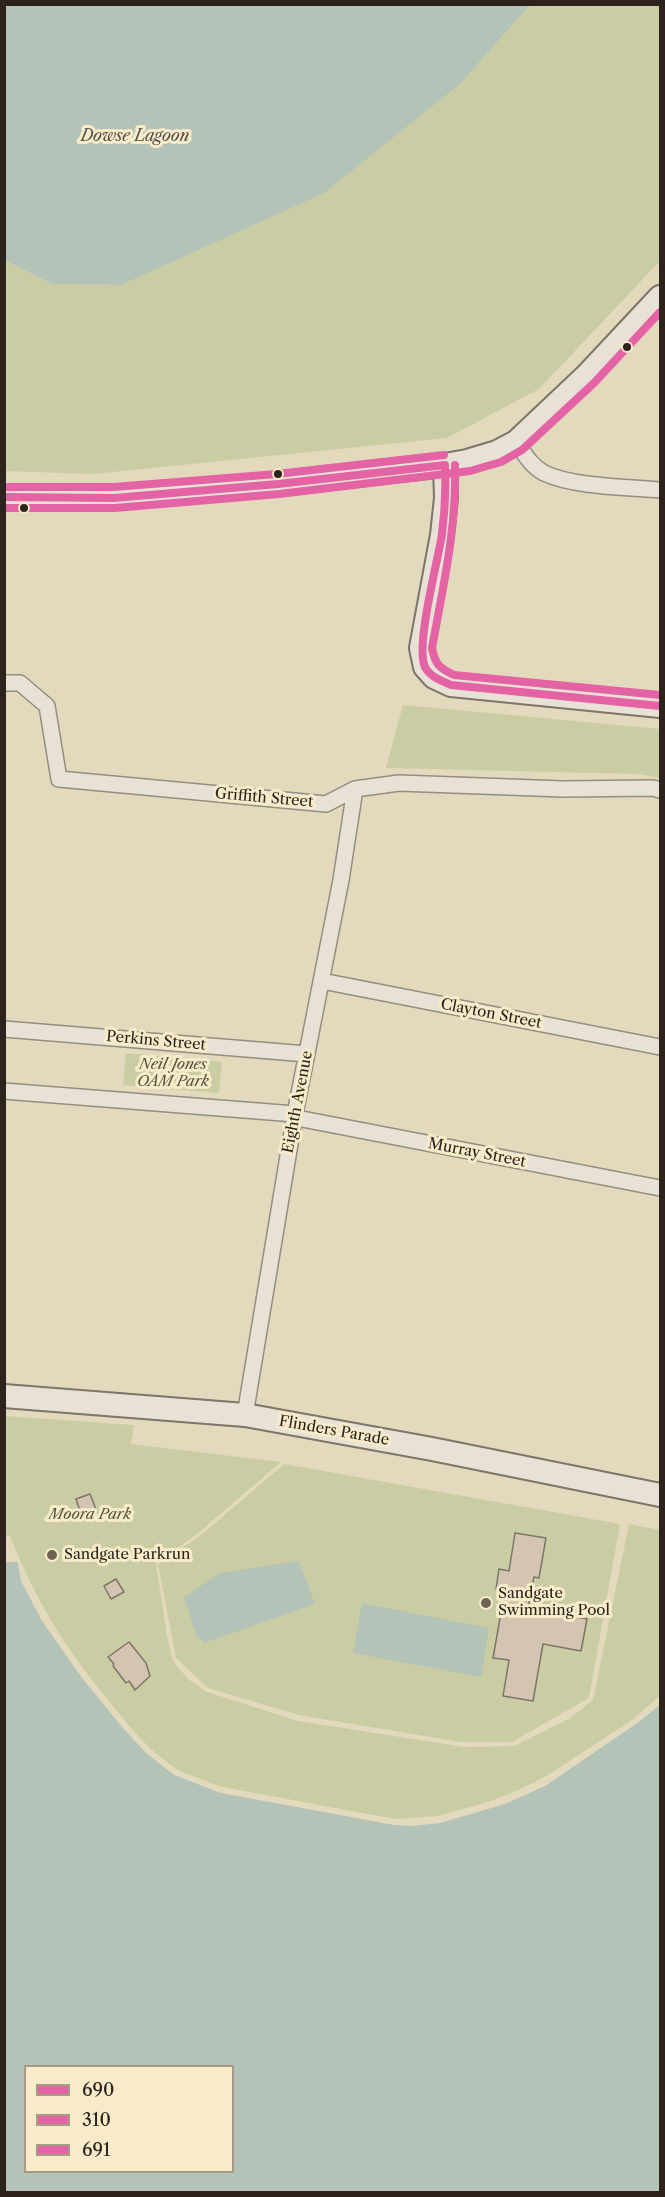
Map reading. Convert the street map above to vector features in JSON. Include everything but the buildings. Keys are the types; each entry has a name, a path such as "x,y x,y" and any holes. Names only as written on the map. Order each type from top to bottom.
{"main road":[{"path":"4,496 114,498 278,484 445,465 497,452 516,441 587,375 660,297"},
{"path":"445,465 446,498 442,535 421,648 425,666 434,677 451,685 660,706"},
{"name":"Flinders Parade","path":"4,1396 245,1415 432,1449 660,1495"}],"street":[{"path":"516,441 529,460 543,472 558,478 584,483 660,490"},
{"name":"Griffith Street","path":"4,683 20,683 47,706 59,779 326,804 355,789 399,783 563,789 653,788 660,790"},
{"name":"Eighth Avenue","path":"245,1415 295,1114 341,880 355,789"},
{"name":"Clayton Street","path":"322,981 660,1047"},
{"name":"Perkins Street","path":"4,1029 307,1054"},
{"path":"4,1091 295,1114"},
{"name":"Murray Street","path":"295,1114 302,1119 660,1188"}],"green space":[{"path":"530,5 660,5 660,261 539,389 447,438 93,474 5,471 4,261 52,284 121,285 180,257 461,83"},
{"path":"403,705 660,729 660,778 639,774 386,768"},
{"name":"Neil Jones OAM Park","path":"126,1053 222,1062 219,1093 123,1085"},
{"name":"Moora Park","path":"4,1416 134,1425 131,1444 281,1462 197,1534 156,1563 173,1661 188,1679 207,1692 298,1721 464,1747 514,1746 569,1719 593,1700 629,1524 660,1530 660,1696 602,1740 535,1782 482,1804 431,1817 381,1818 235,1790 189,1776 162,1759 150,1748 83,1669 43,1606 10,1536 5,1536"},
{"name":"Sandgate Swimming Pool","path":"284,1464 620,1524 589,1698 512,1742 461,1742 299,1715 208,1688 176,1658 158,1564 200,1536"}],"water":[{"name":"Dowse Lagoon","path":"4,5 530,5 461,83 324,193 121,285 52,284 5,261"},
{"path":"299,1561 315,1604 204,1643 196,1635 184,1597 220,1573"},
{"path":"5,1562 18,1562 46,1619 104,1701 161,1762 206,1785 379,1819 411,1822 481,1807 543,1783 660,1699 660,2192 5,2192"},
{"path":"362,1603 489,1628 481,1677 353,1653"}],"pier":[{"path":"17,1559 57,1632 127,1724 149,1748 177,1770 222,1787 395,1819 438,1816 503,1798 541,1780 633,1719 660,1696 660,1705 545,1786 505,1804 440,1823 394,1825 221,1793 174,1775 145,1752 123,1728 82,1678 42,1621 21,1581"}],"transit line":[{"name":"310","path":"4,508 115,508 279,494 470,471 501,462 522,450 594,383 660,312"},
{"name":"691","path":"4,487 114,487 277,474 444,455"},
{"name":"690","path":"445,465 442,534 423,641 423,656 427,670 436,678 451,685 660,706"},
{"name":"690","path":"4,497 114,498 278,484 445,465"},
{"name":"691","path":"455,465 452,534 432,648 438,665 454,675 660,695"}],"place":[{"name":"Sandgate Parkrun","path":"52,1555"},
{"name":"Sandgate Swimming Pool","path":"486,1603"}]}
